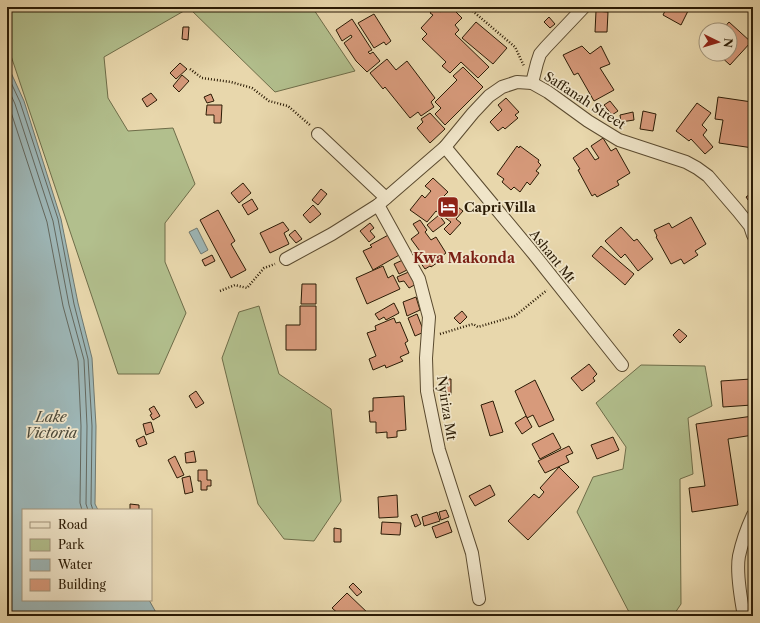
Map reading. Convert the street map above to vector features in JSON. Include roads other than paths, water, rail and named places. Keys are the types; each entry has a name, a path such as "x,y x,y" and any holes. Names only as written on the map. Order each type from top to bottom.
{"street":[{"path":"282,260 332,234 382,202 445,147 489,96 502,87 517,82 532,83 540,54 584,7"},
{"name":"Saffanah Street","path":"532,83 548,92 588,121 619,140 686,162 698,168 708,176 738,210 750,226 753,235"},
{"name":"Nyiriza Mt","path":"318,134 382,202 419,279 429,317 426,358 427,391 431,413 439,450 472,553 479,599"},
{"name":"Ashant Mt","path":"445,147 557,282 622,365"},
{"path":"744,616 740,593 739,558 746,530 753,515"}],"water":[{"name":"Lake Victoria","path":"7,64 24,101 61,219 78,303 92,358 96,426 95,504 98,509 22,509 22,601 150,601 158,616 7,616"},
{"path":"197,228 208,250 201,254 189,232"}],"place":[{"name":"Capri Villa","path":"448,207"}],"district":[{"name":"Kwa Makonda","path":"464,258"}]}
